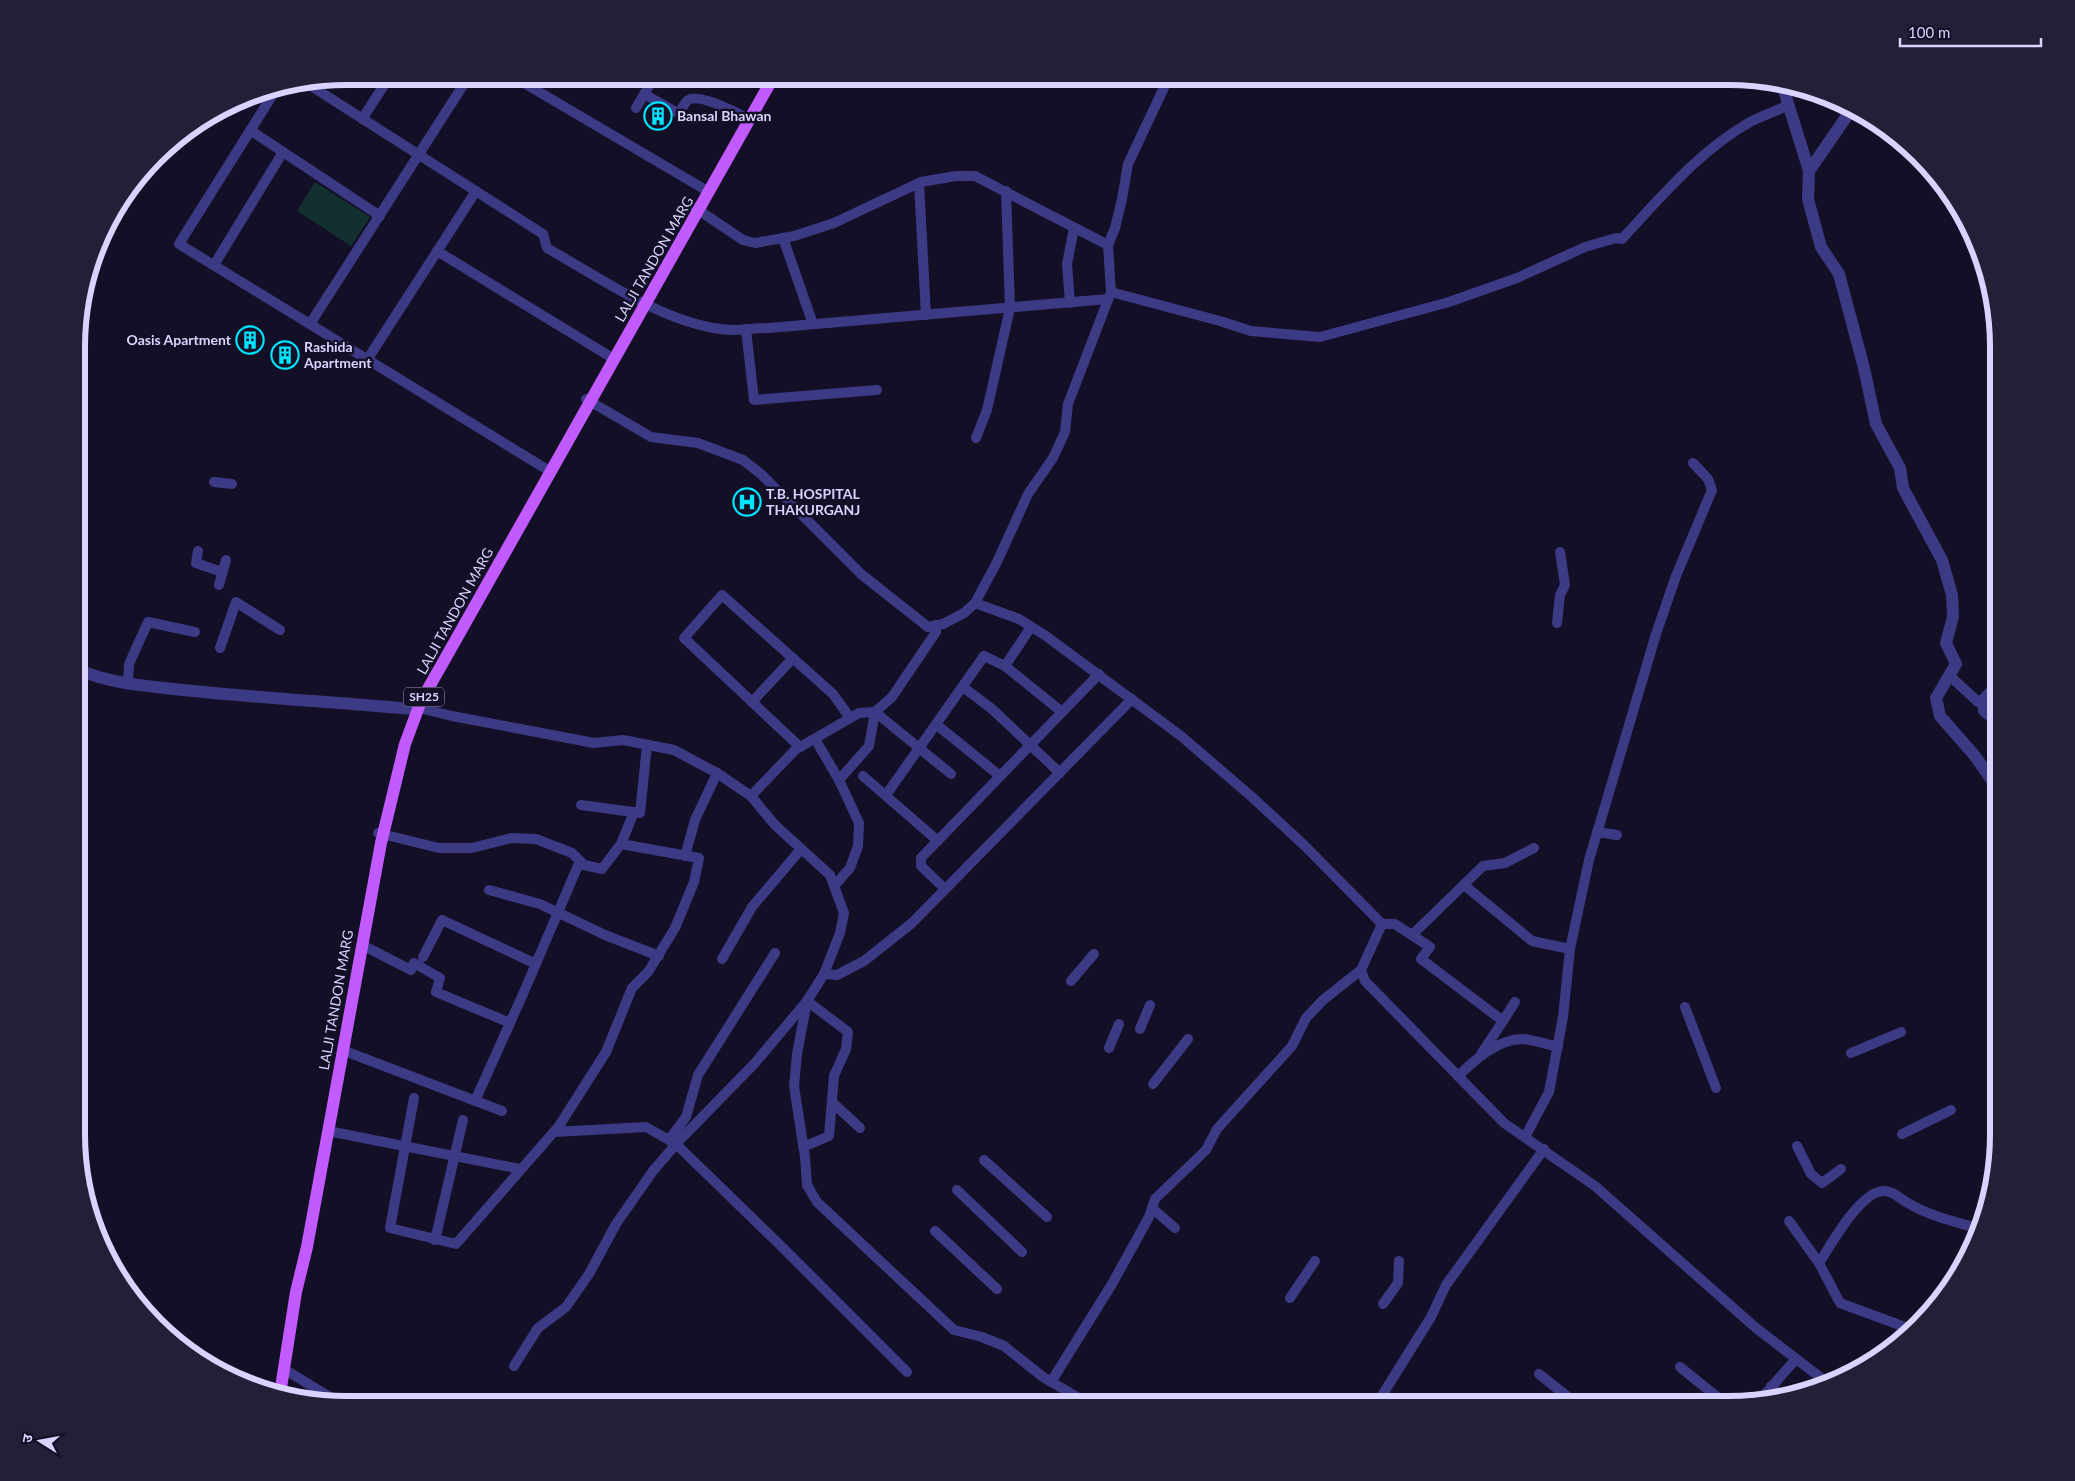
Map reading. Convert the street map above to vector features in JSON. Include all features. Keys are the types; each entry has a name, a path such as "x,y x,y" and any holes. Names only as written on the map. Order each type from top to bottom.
{"main road":[{"name":"LALJI TANDON MARG","path":"696,209 704,189 762,85"},
{"name":"LALJI TANDON MARG","path":"274,1386 380,833 415,708 696,209 769,85"},
{"name":"LALJI TANDON MARG","path":"281,1387 296,1292 328,1131 336,1068 342,1050 362,945 380,833"}],"street":[{"path":"362,119 384,85"},
{"path":"310,324 463,85"},
{"path":"527,85 704,189"},
{"path":"636,108 650,85"},
{"path":"588,400 651,437 698,443 743,460 761,474 862,574 928,627 964,613 976,603 1028,494 1053,458 1065,432 1068,404 1110,296 1108,246 1115,228 1128,164 1165,85"},
{"path":"313,87 543,234 547,248 644,302 683,321 730,330 1010,308 1110,296 1220,321 1251,331 1320,337 1449,302 1517,278 1585,247 1616,238 1622,239 1683,173 1720,142 1750,122 1789,105"},
{"path":"1784,91 1810,171 1808,199 1822,251 1839,274 1864,368 1876,424 1900,468 1903,488 1942,560 1952,595 1953,617 1946,643 1956,664 1936,698 1940,716 1975,756 1990,778"},
{"path":"644,94 678,113 687,101 693,99 718,104 745,117"},
{"path":"271,97 179,244 549,470"},
{"path":"1810,171 1848,114"},
{"path":"250,130 380,216"},
{"path":"214,265 283,152"},
{"path":"696,209 743,240 755,243 783,238 834,223 919,183 956,176 975,176 1108,246"},
{"path":"919,183 926,315"},
{"path":"367,360 476,191"},
{"path":"976,438 987,410 1010,308 1006,191"},
{"path":"1070,302 1067,264 1074,228"},
{"path":"783,238 813,324"},
{"path":"437,251 612,358"},
{"path":"746,329 754,400 877,390"},
{"path":"1525,1137 1550,1092 1558,1047 1570,949 1597,832 1656,634 1676,576 1712,490 1708,479 1693,463"},
{"path":"214,482 232,484"},
{"path":"198,551 196,563 222,572"},
{"path":"1557,623 1560,595 1564,585 1560,552"},
{"path":"219,585 226,560"},
{"path":"800,747 684,638 722,595 833,694 850,718"},
{"path":"220,648 236,602 280,630"},
{"path":"976,603 1019,619 1098,674 1180,736 1252,797 1305,846 1382,924 1396,924 1430,947 1421,959 1503,1021"},
{"path":"128,683 129,664 148,622 195,632"},
{"path":"751,796 795,750 859,713 875,712 892,697 936,632 936,625"},
{"path":"1005,666 1031,627"},
{"path":"886,795 984,656 1005,666 1062,712"},
{"path":"752,702 794,658"},
{"path":"85,672 128,683 229,695 296,698 415,708 594,742 623,740 674,750 717,773 751,796 775,825 830,875 844,913 840,934 824,974 807,1001 755,1063 672,1142"},
{"path":"945,889 920,862 921,858 1098,674"},
{"path":"1950,676 1976,700 1982,700 1990,692"},
{"path":"963,687 992,709 1060,773"},
{"path":"824,974 838,975 864,961 912,923 1132,699"},
{"path":"1982,700 1983,710 1990,717"},
{"path":"875,712 951,774"},
{"path":"839,780 869,746 875,712"},
{"path":"937,725 1000,776"},
{"path":"815,739 839,780 859,824 858,846 850,868 834,886"},
{"path":"581,805 640,813 647,745"},
{"path":"685,856 695,820 717,773"},
{"path":"863,776 938,841"},
{"path":"380,833 439,848 472,848 511,838 536,839 572,853 584,865 602,869 621,844 634,812"},
{"path":"1597,832 1617,835"},
{"path":"414,1098 390,1228 456,1244 554,1132 606,1052 632,988 648,972 659,956 675,928 694,882 699,858 621,844"},
{"path":"1412,935 1484,866 1505,863 1534,848"},
{"path":"722,959 752,907 801,849"},
{"path":"475,1101 580,861"},
{"path":"1464,885 1532,941 1570,949"},
{"path":"489,890 540,904 605,935 659,956"},
{"path":"423,957 442,920 536,964"},
{"path":"1051,1382 1112,1284 1155,1199 1206,1150 1217,1129 1292,1046 1306,1018 1323,1000 1361,970 1382,924"},
{"path":"362,945 411,970 414,963 440,978 436,992 510,1023"},
{"path":"514,1366 538,1328 566,1307 589,1274 616,1224 672,1142 686,1116 698,1075 775,952"},
{"path":"1071,981 1094,954"},
{"path":"1361,970 1365,982 1504,1123 1595,1186 1756,1328 1822,1378"},
{"path":"1350,978 1365,982"},
{"path":"803,1147 829,1136 834,1076 846,1049 848,1032 807,1001"},
{"path":"807,1001 797,1054 794,1086 807,1185 817,1202 954,1330 982,1337 1004,1346 1051,1382 1075,1396"},
{"path":"1481,1055 1515,1002"},
{"path":"1140,1029 1150,1005"},
{"path":"1685,1007 1716,1088"},
{"path":"1109,1048 1119,1024"},
{"path":"1851,1053 1901,1032"},
{"path":"1153,1084 1188,1039"},
{"path":"1458,1076 1481,1055 1501,1044 1522,1039 1558,1047"},
{"path":"342,1050 502,1111"},
{"path":"832,1102 860,1128"},
{"path":"1902,1134 1951,1110"},
{"path":"435,1240 463,1120"},
{"path":"554,1132 646,1127 672,1142 778,1243 906,1372"},
{"path":"328,1131 520,1169"},
{"path":"1797,1146 1811,1174 1822,1183 1841,1169"},
{"path":"1382,1396 1431,1317 1446,1284 1544,1150"},
{"path":"984,1160 1047,1217"},
{"path":"957,1190 1022,1252"},
{"path":"1819,1263 1849,1218 1872,1195 1884,1191 1898,1196 1908,1204 1937,1216 1973,1227"},
{"path":"1152,1208 1176,1228"},
{"path":"1789,1221 1819,1263 1840,1303 1905,1327"},
{"path":"935,1231 996,1289"},
{"path":"1290,1298 1315,1261"},
{"path":"1384,1304 1398,1283 1399,1261"},
{"path":"1765,1393 1796,1359"},
{"path":"1680,1367 1716,1396"},
{"path":"284,1369 325,1395"},
{"path":"1539,1374 1567,1396"},
{"path":"1771,1386 1776,1391"}],"green space":[{"path":"315,182 370,217 351,246 297,211"}],"place":[{"name":"Bansal Bhawan","path":"658,116"},
{"name":"Oasis Apartment","path":"250,340"},
{"name":"Rashida Apartment","path":"285,355"},
{"name":"T.B. HOSPITAL THAKURGANJ","path":"747,502"}]}
